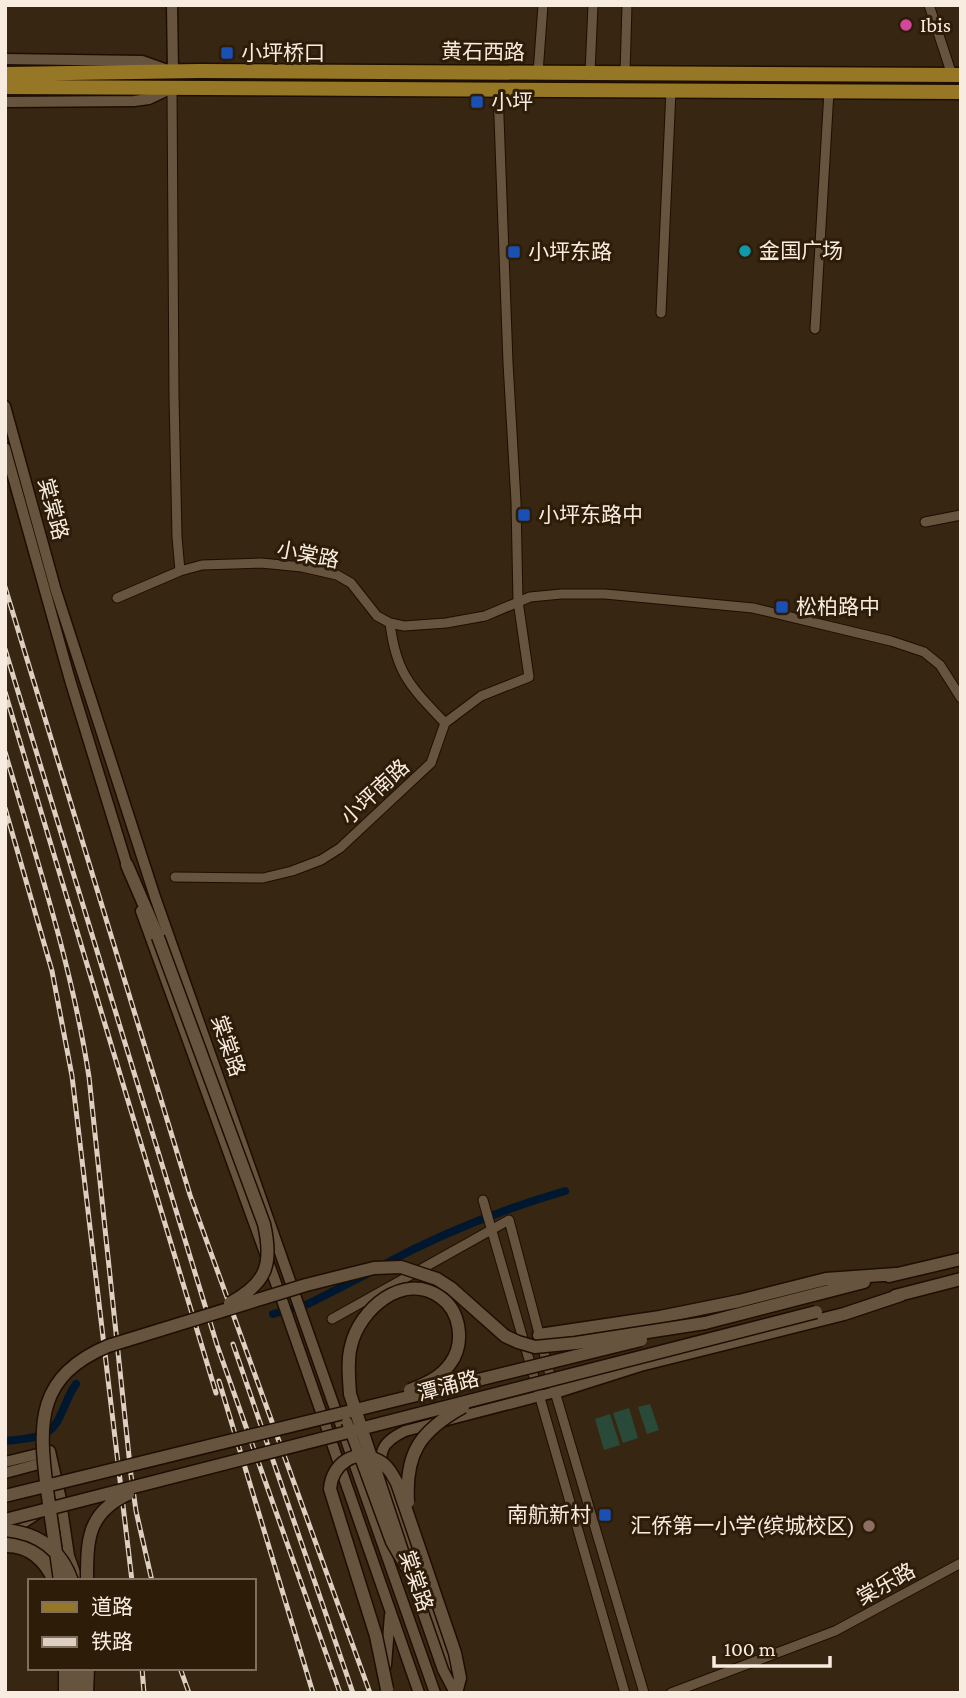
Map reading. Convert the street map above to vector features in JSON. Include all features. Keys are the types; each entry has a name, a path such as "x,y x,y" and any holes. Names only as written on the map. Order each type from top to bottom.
{"main road":[{"name":"黄石西路","path":"5,87 101,81 173,72 956,75"},
{"name":"黄石西路","path":"5,74 172,89 961,92"},
{"path":"127,865 158,937 267,1238 267,1264 261,1280 245,1295 204,1315"},
{"path":"539,1335 660,1317 827,1279 896,1275 961,1259"},
{"path":"60,1579 42,1434 43,1416 58,1381 76,1363 123,1339 356,1271 401,1267 437,1279 505,1336 535,1347 705,1323"},
{"name":"潭涌路","path":"5,1496 896,1275"},
{"path":"555,1392 640,1365 844,1314 961,1279"},
{"path":"366,1407 430,1382 451,1363 458,1348 457,1320 450,1307 439,1296 425,1290 400,1291 383,1298 369,1309 355,1332 350,1348 350,1394 410,1575"},
{"name":"潭涌路","path":"5,1520 816,1312 901,1295"},
{"path":"410,1520 407,1477 415,1449 425,1436 449,1416 462,1408 505,1392"},
{"path":"387,1689 376,1636 330,1489 335,1472 342,1462 359,1455 379,1460 389,1469 397,1483 454,1653 460,1678 454,1693"},
{"path":"88,1579 89,1536 102,1511 117,1499 170,1479"},
{"path":"5,1532 24,1532 52,1547 64,1561 71,1579"},
{"path":"5,1546 21,1548 36,1555 53,1579"},
{"path":"65,1670 65,1693"},
{"path":"76,1693 79,1670"},
{"path":"88,1670 88,1693"}],"street":[{"path":"5,59 142,61 157,64 173,72 172,5"},
{"path":"538,74 543,5"},
{"path":"590,73 593,5"},
{"path":"625,73 627,5"},
{"path":"929,5 956,75"},
{"path":"142,61 162,57 172,48"},
{"path":"5,102 134,101 149,99 172,89 174,396 180,571"},
{"path":"498,90 516,502 517,601 529,677 481,696 444,723 408,683 399,667 390,624 446,624 485,616 517,601 547,595 605,594 786,614 891,641 924,652 940,665 961,698"},
{"path":"661,313 671,90"},
{"path":"816,329 829,91"},
{"name":"棠棠路","path":"5,406 56,591 151,884 435,1693"},
{"name":"棠棠路","path":"5,448 70,680 147,929 282,1300 419,1693"},
{"path":"925,522 961,515"},
{"name":"小棠路","path":"117,598 180,571 202,565 261,564 320,570 337,575 351,583 377,616 390,624"},
{"name":"小坪南路","path":"175,877 263,878 321,860 340,848 431,764 444,723"},
{"path":"483,1199 625,1693"},
{"path":"332,1319 509,1220 555,1392 644,1693"},
{"path":"506,1284 524,1279"},
{"path":"349,1373 450,1674 454,1693"},
{"path":"385,1480 380,1454 383,1447 395,1436 405,1431 555,1392"},
{"path":"332,1398 347,1422 391,1542 410,1575 443,1671 454,1693"},
{"path":"6,1469 52,1461 61,1495 69,1556 77,1579"},
{"path":"5,1532 25,1524 61,1495"},
{"path":"5,1532 32,1544 61,1569 65,1579"},
{"name":"棠乐路","path":"671,1693 835,1631 961,1563"},
{"path":"387,1689 386,1656 390,1612"},
{"path":"71,1670 76,1693"}],"green space":[{"path":"650,1404 659,1430 647,1434 638,1407"},
{"path":"629,1408 638,1438 623,1443 613,1413"},
{"path":"610,1414 620,1445 604,1450 595,1419"}],"waterway":[{"path":"381,1266 471,1224 565,1191"},
{"path":"273,1314 308,1304 367,1274"},
{"path":"5,1441 39,1436 52,1429 76,1384"}],"railway":[{"path":"5,587 190,1195 370,1693"},
{"path":"5,649 217,1345 340,1693"},
{"path":"5,692 216,1393"},
{"path":"5,752 53,913 82,1036 89,1077 131,1475 152,1579"},
{"path":"5,808 52,971 72,1076 132,1579"},
{"path":"233,1344 353,1693"},
{"path":"219,1381 313,1693"},
{"path":"142,1670 144,1693"},
{"path":"181,1670 189,1693"}],"place":[{"name":"Ibis","path":"906,25"},
{"name":"小坪桥口","path":"227,53"},
{"name":"小坪","path":"477,102"},
{"name":"金国广场","path":"745,251"},
{"name":"小坪东路","path":"514,252"},
{"name":"小坪东路中","path":"524,515"},
{"name":"松柏路中","path":"782,607"},
{"name":"南航新村","path":"605,1515"},
{"name":"汇侨第一小学(缤城校区)","path":"869,1526"}]}
